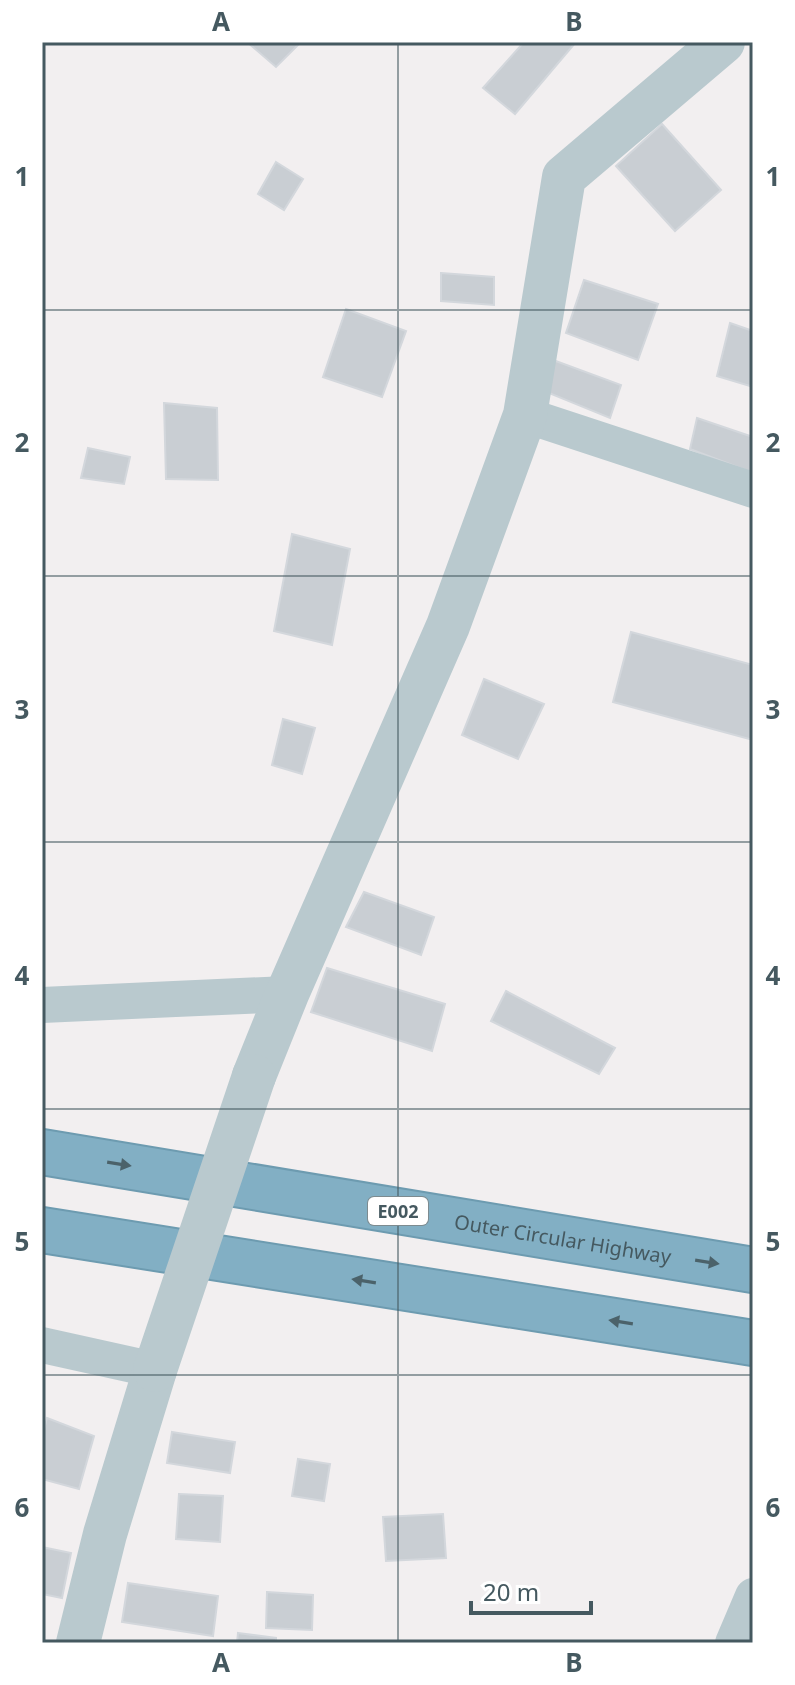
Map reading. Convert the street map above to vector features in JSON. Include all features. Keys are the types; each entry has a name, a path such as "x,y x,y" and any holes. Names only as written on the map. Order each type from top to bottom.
{"highway":[{"name":"Outer Circular Highway","path":"42,1152 753,1270"},
{"path":"42,1230 753,1343"}],"street":[{"path":"78,1643 105,1534 155,1370 254,1076 448,626 525,415 564,177 723,42"},
{"path":"525,415 753,490"},
{"path":"42,1005 287,994"},
{"path":"42,1345 155,1370"},
{"path":"733,1643 753,1596"}],"building":[{"path":"247,42 301,42 276,67"},
{"path":"524,42 576,42 515,114 483,88"},
{"path":"662,124 721,190 675,231 616,166"},
{"path":"276,162 303,179 284,210 258,194"},
{"path":"441,273 494,277 494,305 441,301"},
{"path":"584,280 658,304 638,360 566,333"},
{"path":"346,309 406,331 382,397 323,377"},
{"path":"730,323 753,331 753,387 717,376"},
{"path":"553,360 621,385 610,418 544,391"},
{"path":"164,403 217,408 218,480 166,479"},
{"path":"697,418 753,437 753,473 690,449"},
{"path":"88,448 130,457 124,484 81,478"},
{"path":"292,534 350,549 332,645 274,631"},
{"path":"631,632 753,665 753,740 613,702"},
{"path":"484,679 544,704 518,759 462,735"},
{"path":"283,719 315,728 302,774 272,765"},
{"path":"364,892 434,917 421,955 346,927"},
{"path":"327,968 445,1004 432,1051 311,1012"},
{"path":"506,991 615,1048 599,1074 491,1021"},
{"path":"47,1418 94,1436 79,1489 42,1479 42,1437"},
{"path":"172,1432 235,1442 230,1473 167,1463"},
{"path":"298,1459 330,1464 324,1501 292,1496"},
{"path":"179,1494 223,1496 220,1542 176,1539"},
{"path":"443,1514 446,1558 386,1561 383,1517"},
{"path":"42,1547 71,1553 62,1598 42,1594"},
{"path":"128,1583 218,1596 213,1636 122,1622"},
{"path":"267,1592 313,1595 312,1630 266,1628"},
{"path":"238,1633 276,1638 276,1643 237,1643"}]}
